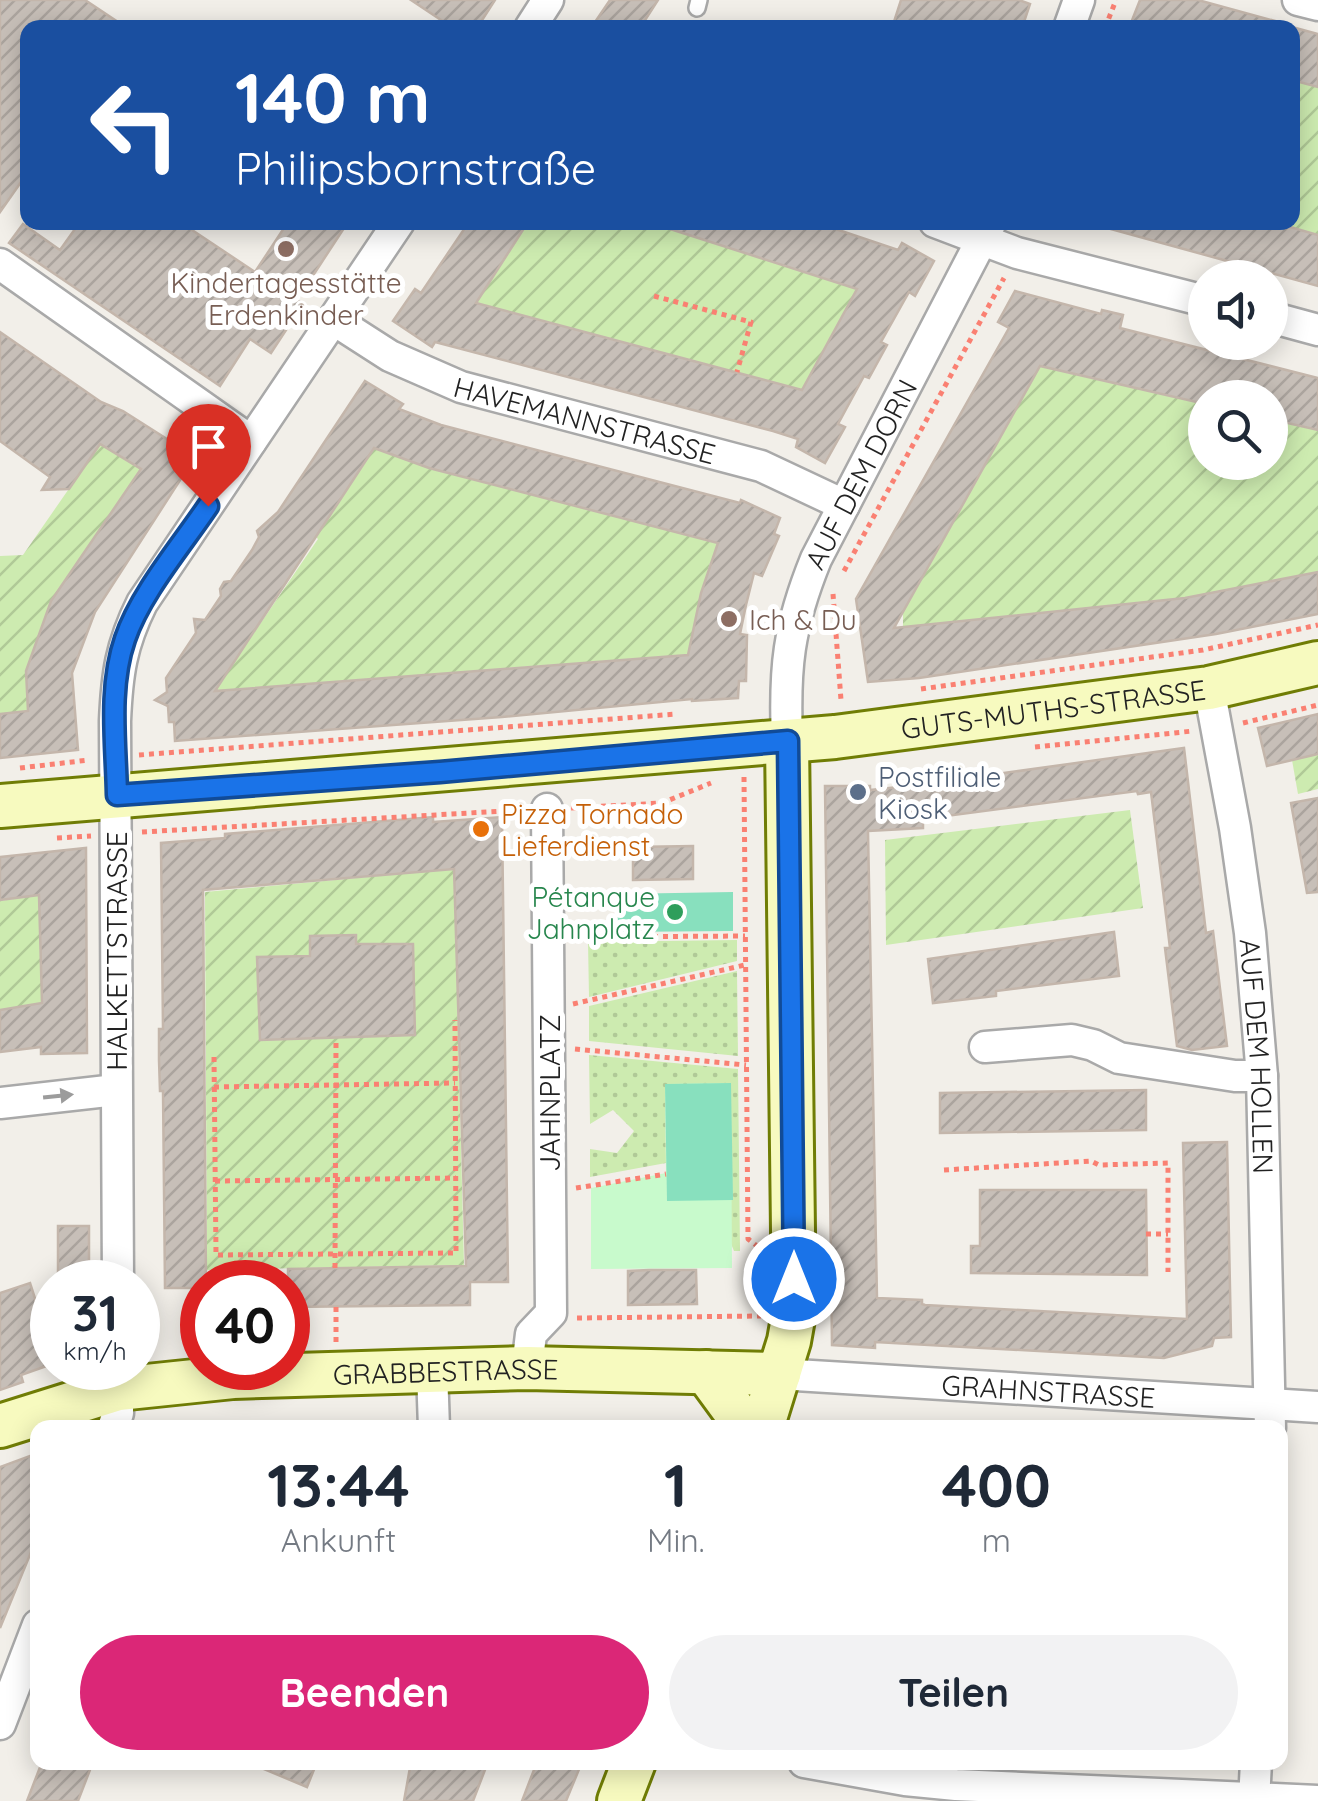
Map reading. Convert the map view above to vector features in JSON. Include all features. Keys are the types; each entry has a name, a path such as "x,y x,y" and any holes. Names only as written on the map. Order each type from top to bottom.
{"street":[{"path":"1298,0 1318,5"},
{"name":"HALKETTSTRASSE","path":"118,1260 117,677 125,638 142,603 394,230"},
{"path":"988,231 1018,252 1188,297"},
{"name":"AUF DEM DORN","path":"788,757 787,656 796,608 816,559 988,231"},
{"path":"0,264 251,441"},
{"name":"HAVEMANNSTRASSE","path":"334,320 390,356 461,387 762,466 844,505"},
{"path":"1288,322 1318,330"},
{"name":"GUTS-MUTHS-STRASSE","path":"0,806 440,772 736,769 788,757 1209,688 1318,664"},
{"name":"AUF DEM HOLLEN","path":"1209,688 1245,898 1262,1076 1271,1416"},
{"path":"765,1420 794,1313 788,757"},
{"name":"JAHNPLATZ","path":"526,1368 532,1334 551,1312 547,809"},
{"path":"985,1047 1072,1040 1119,1058 1235,1076 1262,1076"},
{"path":"0,1103 116,1090"},
{"name":"GRABBESTRASSE","path":"0,1426 116,1395 233,1377 526,1368 779,1374"},
{"path":"432,1370 434,1420"},
{"path":"706,1372 741,1420"},
{"name":"GRAHNSTRASSE","path":"779,1374 1271,1416 1318,1407"},
{"path":"0,1724 30,1646"},
{"path":"619,1801 631,1770"},
{"path":"849,1770 956,1785 1318,1800"},
{"path":"1254,1800 1256,1770"}],"path":[{"path":"840,577 1018,252"},
{"path":"654,296 751,322 737,372"},
{"path":"832,591 838,701 851,699"},
{"path":"918,690 1203,650 1318,625"},
{"path":"39,839 117,795 682,713"},
{"path":"19,768 117,795 547,809 662,803 736,769 788,757"},
{"path":"736,769 745,936 748,1239 757,1246"},
{"path":"548,937 745,936"},
{"path":"548,1010 745,964"},
{"path":"214,1057 216,1255 456,1253 454,1020"},
{"path":"336,1042 336,1268"},
{"path":"549,1046 746,1065"},
{"path":"214,1087 455,1082"},
{"path":"944,1170 1090,1161 1100,1165 1168,1162 1168,1272"},
{"path":"550,1188 590,1188 666,1174"},
{"path":"215,1182 456,1178"},
{"path":"1146,1234 1168,1234"},
{"path":"551,1312 564,1318 757,1316"}],"green space":[{"path":"1300,82 1318,87 1318,235 1299,230"},
{"path":"521,230 673,230 833,281 865,286 807,393 463,300"},
{"path":"1047,354 1067,373 1188,400 1188,480 1288,480 1288,423 1318,430 1318,572 1185,598 903,627 903,612"},
{"path":"370,442 429,468 712,542 726,538 715,564 710,563 701,593 694,654 233,689 210,697 318,539 369,457"},
{"path":"100,444 141,469 51,601 26,671 28,711 0,714 0,556 23,555"},
{"path":"1318,754 1318,789 1298,794 1292,760"},
{"path":"1130,810 1143,908 886,945 885,840"},
{"path":"454,869 464,1265 310,1268 310,1260 207,1260 205,892"},
{"name":"Pétanque Jahnplatz","path":"733,892 733,931 616,932 617,894"},
{"path":"39,895 42,1003 0,1010 0,901"},
{"path":"737,940 737,961 589,997 588,942"},
{"path":"737,971 738,1056 589,1041 589,1006"},
{"path":"589,1055 738,1069 740,1251 734,1251 665,1084 666,1163 590,1177 590,1149 617,1153 634,1131 613,1110 590,1124"},
{"path":"731,1083 732,1268 591,1269 591,1188 666,1173 665,1084"},
{"path":"731,1083 733,1200 667,1201 665,1084"}],"building":[{"path":"0,0 85,0 115,20 20,20 20,183 0,212"},
{"path":"411,0 495,0 482,20 441,20"},
{"path":"610,0 658,0 645,20 596,20"},
{"path":"901,0 1019,0 1030,4 1025,20 895,20"},
{"path":"1140,0 1198,0 1271,20 1132,20"},
{"path":"1300,29 1318,34 1318,87 1300,82"},
{"path":"20,228 32,230 60,250 74,230 192,230 255,272 283,230 343,230 297,300 303,304 271,353 250,339 220,386 9,243"},
{"path":"464,230 523,230 476,303 802,390 857,289 673,230 839,230 898,250 902,243 934,261 915,296 909,292 881,342 887,345 869,378 864,376 838,424 845,427 825,463 796,447 798,439 773,431 435,342 432,347 393,321 415,289 421,293"},
{"path":"1115,230 1300,230 1318,235 1318,286 1288,278 1288,260 1224,260"},
{"path":"1015,291 1101,314 1102,310 1123,315 1120,328 1188,345 1188,360 1247,360 1318,378 1318,430 1288,423 1288,380 1188,380 1188,400 1040,366 894,628 1185,598 1318,572 1318,614 1216,634 919,678 868,682 856,599 1009,328 998,322"},
{"path":"0,332 101,402 123,411 195,457 95,612 72,673 78,750 0,758 0,714 28,711 26,671 51,601 141,469 100,444 69,489 42,490 50,477 0,441"},
{"path":"365,381 403,404 399,409 441,425 740,503 741,500 780,518 774,534 779,536 762,576 754,573 746,605 740,634 747,635 746,681 739,681 738,698 175,741 168,706 155,700 167,692 166,678 196,633 194,619 205,620 221,596 224,582 231,581 252,550 259,537 257,531 278,512","holes":["374,448 429,468 718,543 701,593 688,655 215,691"]},
{"path":"1318,714 1318,754 1267,766 1258,728"},
{"path":"1184,748 1206,933 1213,931 1227,1046 1192,1050 1177,1046 1165,948 1170,948 1151,792 923,819 923,828 868,831 877,1298 922,1300 925,1305 1187,1319 1183,1143 1227,1142 1231,1337 1214,1338 1212,1346 1164,1358 875,1342 875,1348 832,1345 825,786 870,786 870,790 918,785"},
{"path":"1318,798 1318,892 1307,893 1291,803"},
{"path":"433,817 433,822 502,817 508,1282 470,1282 470,1305 310,1307 310,1269 466,1266 454,869 203,890 206,1260 180,1260 180,1288 165,1288 163,1091 159,1060 159,1029 163,1029 161,843 225,838 225,834"},
{"path":"693,846 693,879 633,880 633,847"},
{"path":"86,848 87,1053 41,1054 41,1047 0,1052 0,1010 42,1003 39,895 0,900 0,857"},
{"path":"1114,932 1119,976 933,1003 928,959"},
{"path":"356,935 356,944 413,944 415,1035 260,1040 257,957 310,956 310,936"},
{"path":"1146,1090 1146,1130 940,1133 940,1093"},
{"path":"980,1190 1146,1190 1147,1275 971,1273 971,1246 980,1246"},
{"path":"58,1226 89,1226 89,1260 58,1260"},
{"path":"696,1270 697,1304 628,1305 628,1271"},
{"path":"30,1283 30,1372 21,1375 23,1382 0,1390 0,1293"},
{"path":"30,1456 30,1555 0,1628 0,1467"},
{"path":"39,1770 90,1770 78,1801 27,1801"},
{"path":"266,1770 314,1770 307,1787"},
{"path":"410,1770 485,1770 473,1801 404,1801"},
{"path":"534,1770 579,1770 566,1801 522,1801"}],"place":[{"name":"Kindertagesstätte Erdenkinder","path":"286,249"},
{"name":"Ich & Du","path":"729,619"},
{"name":"Postfiliale Kiosk","path":"858,792"},
{"name":"Pizza Tornado Lieferdienst","path":"481,829"},
{"name":"Pétanque Jahnplatz","path":"675,912"}],"route":[{"path":"208,506 142,603 125,638 117,677 117,795 788,741 794,1279"}]}
